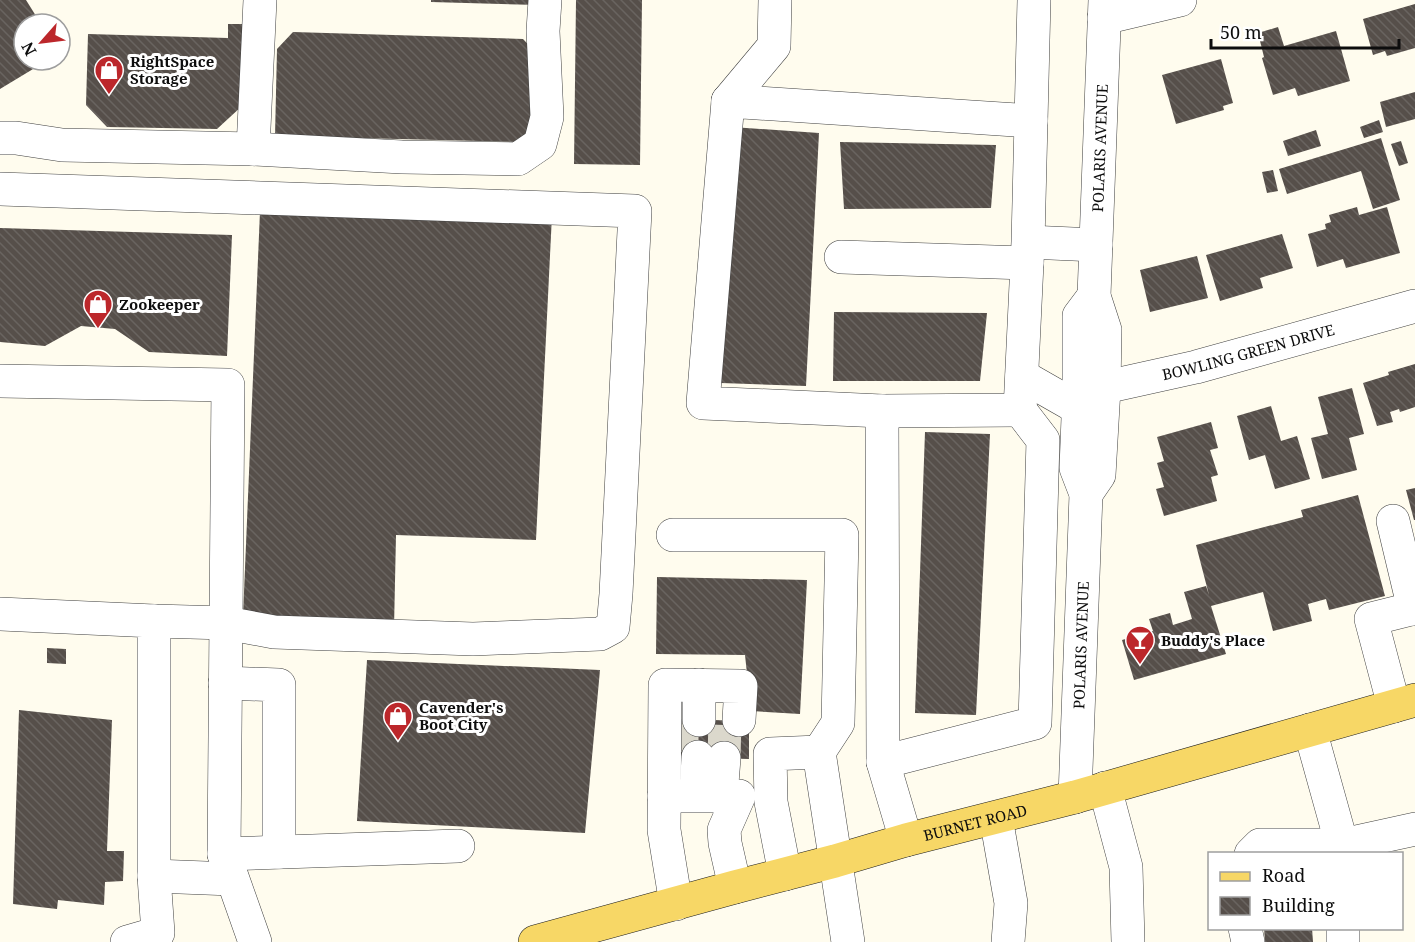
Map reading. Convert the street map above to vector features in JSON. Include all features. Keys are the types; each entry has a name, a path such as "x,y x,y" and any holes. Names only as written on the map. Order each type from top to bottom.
{"main road":[{"name":"BURNET ROAD","path":"535,942 906,840 1075,797 1404,703"}],"street":[{"path":"253,149 260,0"},
{"path":"0,138 62,145 253,149 402,157 518,159 540,144 547,117 543,31 545,0"},
{"path":"775,0 774,45 728,101 703,403 882,411 1020,410"},
{"path":"883,762 1035,723 1043,440 1020,410 1028,252 1034,0"},
{"path":"1105,9 1180,0"},
{"name":"POLARIS AVENUE","path":"1075,797 1086,494 1099,475 1087,396 1106,330 1094,296 1105,9"},
{"path":"728,101 1031,121"},
{"path":"0,189 635,211 613,627 600,634 473,639 274,632 226,623 0,614"},
{"path":"841,257 1028,252 1096,245"},
{"name":"BOWLING GREEN DRIVE","path":"1087,396 1415,306"},
{"path":"1022,376 1087,396"},
{"path":"0,381 228,385 225,684 228,866 255,942"},
{"path":"882,411 883,762 906,840"},
{"path":"1393,521 1414,609 1371,619 1404,703"},
{"path":"673,535 842,535 838,723 819,752 848,942"},
{"path":"127,942 158,933 154,876 154,621"},
{"path":"225,684 279,685 279,852"},
{"path":"712,686 665,685 700,796 724,830 735,887"},
{"path":"712,686 711,720 712,686"},
{"path":"1310,730 1342,849"},
{"path":"785,874 771,802 770,754 819,752"},
{"path":"676,904 664,830 700,796 711,757 700,796"},
{"path":"1106,788 1126,867 1128,942"},
{"path":"996,818 1011,903 1008,942"},
{"path":"1253,852 1260,845 1342,849 1415,829"},
{"path":"154,876 228,866 279,852 458,846"}],"building":[{"path":"0,0 26,0 34,12 12,12 12,72 28,72 0,89"},
{"path":"431,0 540,0 539,5 431,2"},
{"path":"576,0 642,0 640,165 574,164"},
{"path":"1415,4 1415,48 1387,56 1385,51 1373,55 1363,19"},
{"path":"228,24 244,24 242,106 217,129 107,127 86,105 88,34 228,38"},
{"path":"1278,27 1284,46 1336,31 1350,81 1298,96 1295,88 1273,95 1262,58 1264,57 1258,33"},
{"path":"293,32 523,39 539,56 537,127 521,142 275,136 277,49"},
{"path":"1221,59 1233,103 1223,106 1224,110 1176,124 1162,75"},
{"path":"1415,92 1415,119 1386,127 1380,102"},
{"path":"1379,120 1383,132 1364,138 1360,127"},
{"path":"732,127 819,133 806,386 721,383"},
{"path":"1316,130 1321,146 1288,156 1283,141"},
{"path":"1381,138 1400,200 1373,209 1361,171 1287,194 1279,169"},
{"path":"1401,141 1408,163 1399,166 1391,144"},
{"path":"840,142 996,145 991,208 844,209"},
{"path":"1273,170 1278,191 1267,193 1262,172"},
{"path":"1357,207 1359,215 1387,207 1400,253 1346,268 1343,259 1317,267 1308,234 1326,229 1325,224 1331,222 1329,215"},
{"path":"260,211 552,215 536,540 396,535 394,628 243,616"},
{"path":"0,228 232,235 227,356 149,352 115,329 81,326 45,346 0,342"},
{"path":"1282,234 1293,268 1260,278 1263,288 1220,301 1206,255"},
{"path":"1197,256 1208,298 1150,312 1140,270"},
{"path":"834,312 987,313 980,381 833,381"},
{"path":"1415,364 1415,407 1400,412 1399,409 1390,412 1393,422 1377,426 1363,383"},
{"path":"1352,388 1364,434 1349,438 1357,470 1322,479 1311,438 1328,434 1318,397"},
{"path":"1271,406 1281,441 1297,436 1310,479 1275,489 1265,455 1249,460 1237,416"},
{"path":"1211,422 1218,448 1210,450 1218,475 1211,477 1217,501 1164,516 1156,489 1164,487 1157,463 1164,461 1157,437"},
{"path":"925,432 990,434 976,715 915,713"},
{"path":"1415,488 1415,520 1414,520 1406,490"},
{"path":"1358,495 1385,596 1329,610 1326,599 1308,604 1312,621 1273,631 1263,592 1211,606 1226,654 1134,680 1122,640 1153,631 1149,619 1170,613 1173,625 1192,619 1184,592 1206,586 1209,595 1196,545 1303,517 1301,510"},
{"path":"657,577 807,580 800,714 751,711 745,655 656,654"},
{"path":"47,648 66,649 66,664 47,663"},
{"path":"367,660 600,670 585,833 357,821"},
{"path":"19,710 112,720 107,851 124,851 123,881 105,882 104,905 58,900 57,909 13,904"},
{"path":"676,719 749,721 749,759 675,757"},
{"path":"1264,930 1312,930 1313,942 1265,942"}],"tunnel":[{"path":"682,719 682,757"},
{"path":"724,758 725,720"}],"place":[{"name":"RightSpace Storage","path":"109,96"},
{"name":"Zookeeper","path":"98,330"},
{"name":"Buddy's Place","path":"1140,666"},
{"name":"Cavender's Boot City","path":"398,742"}]}
